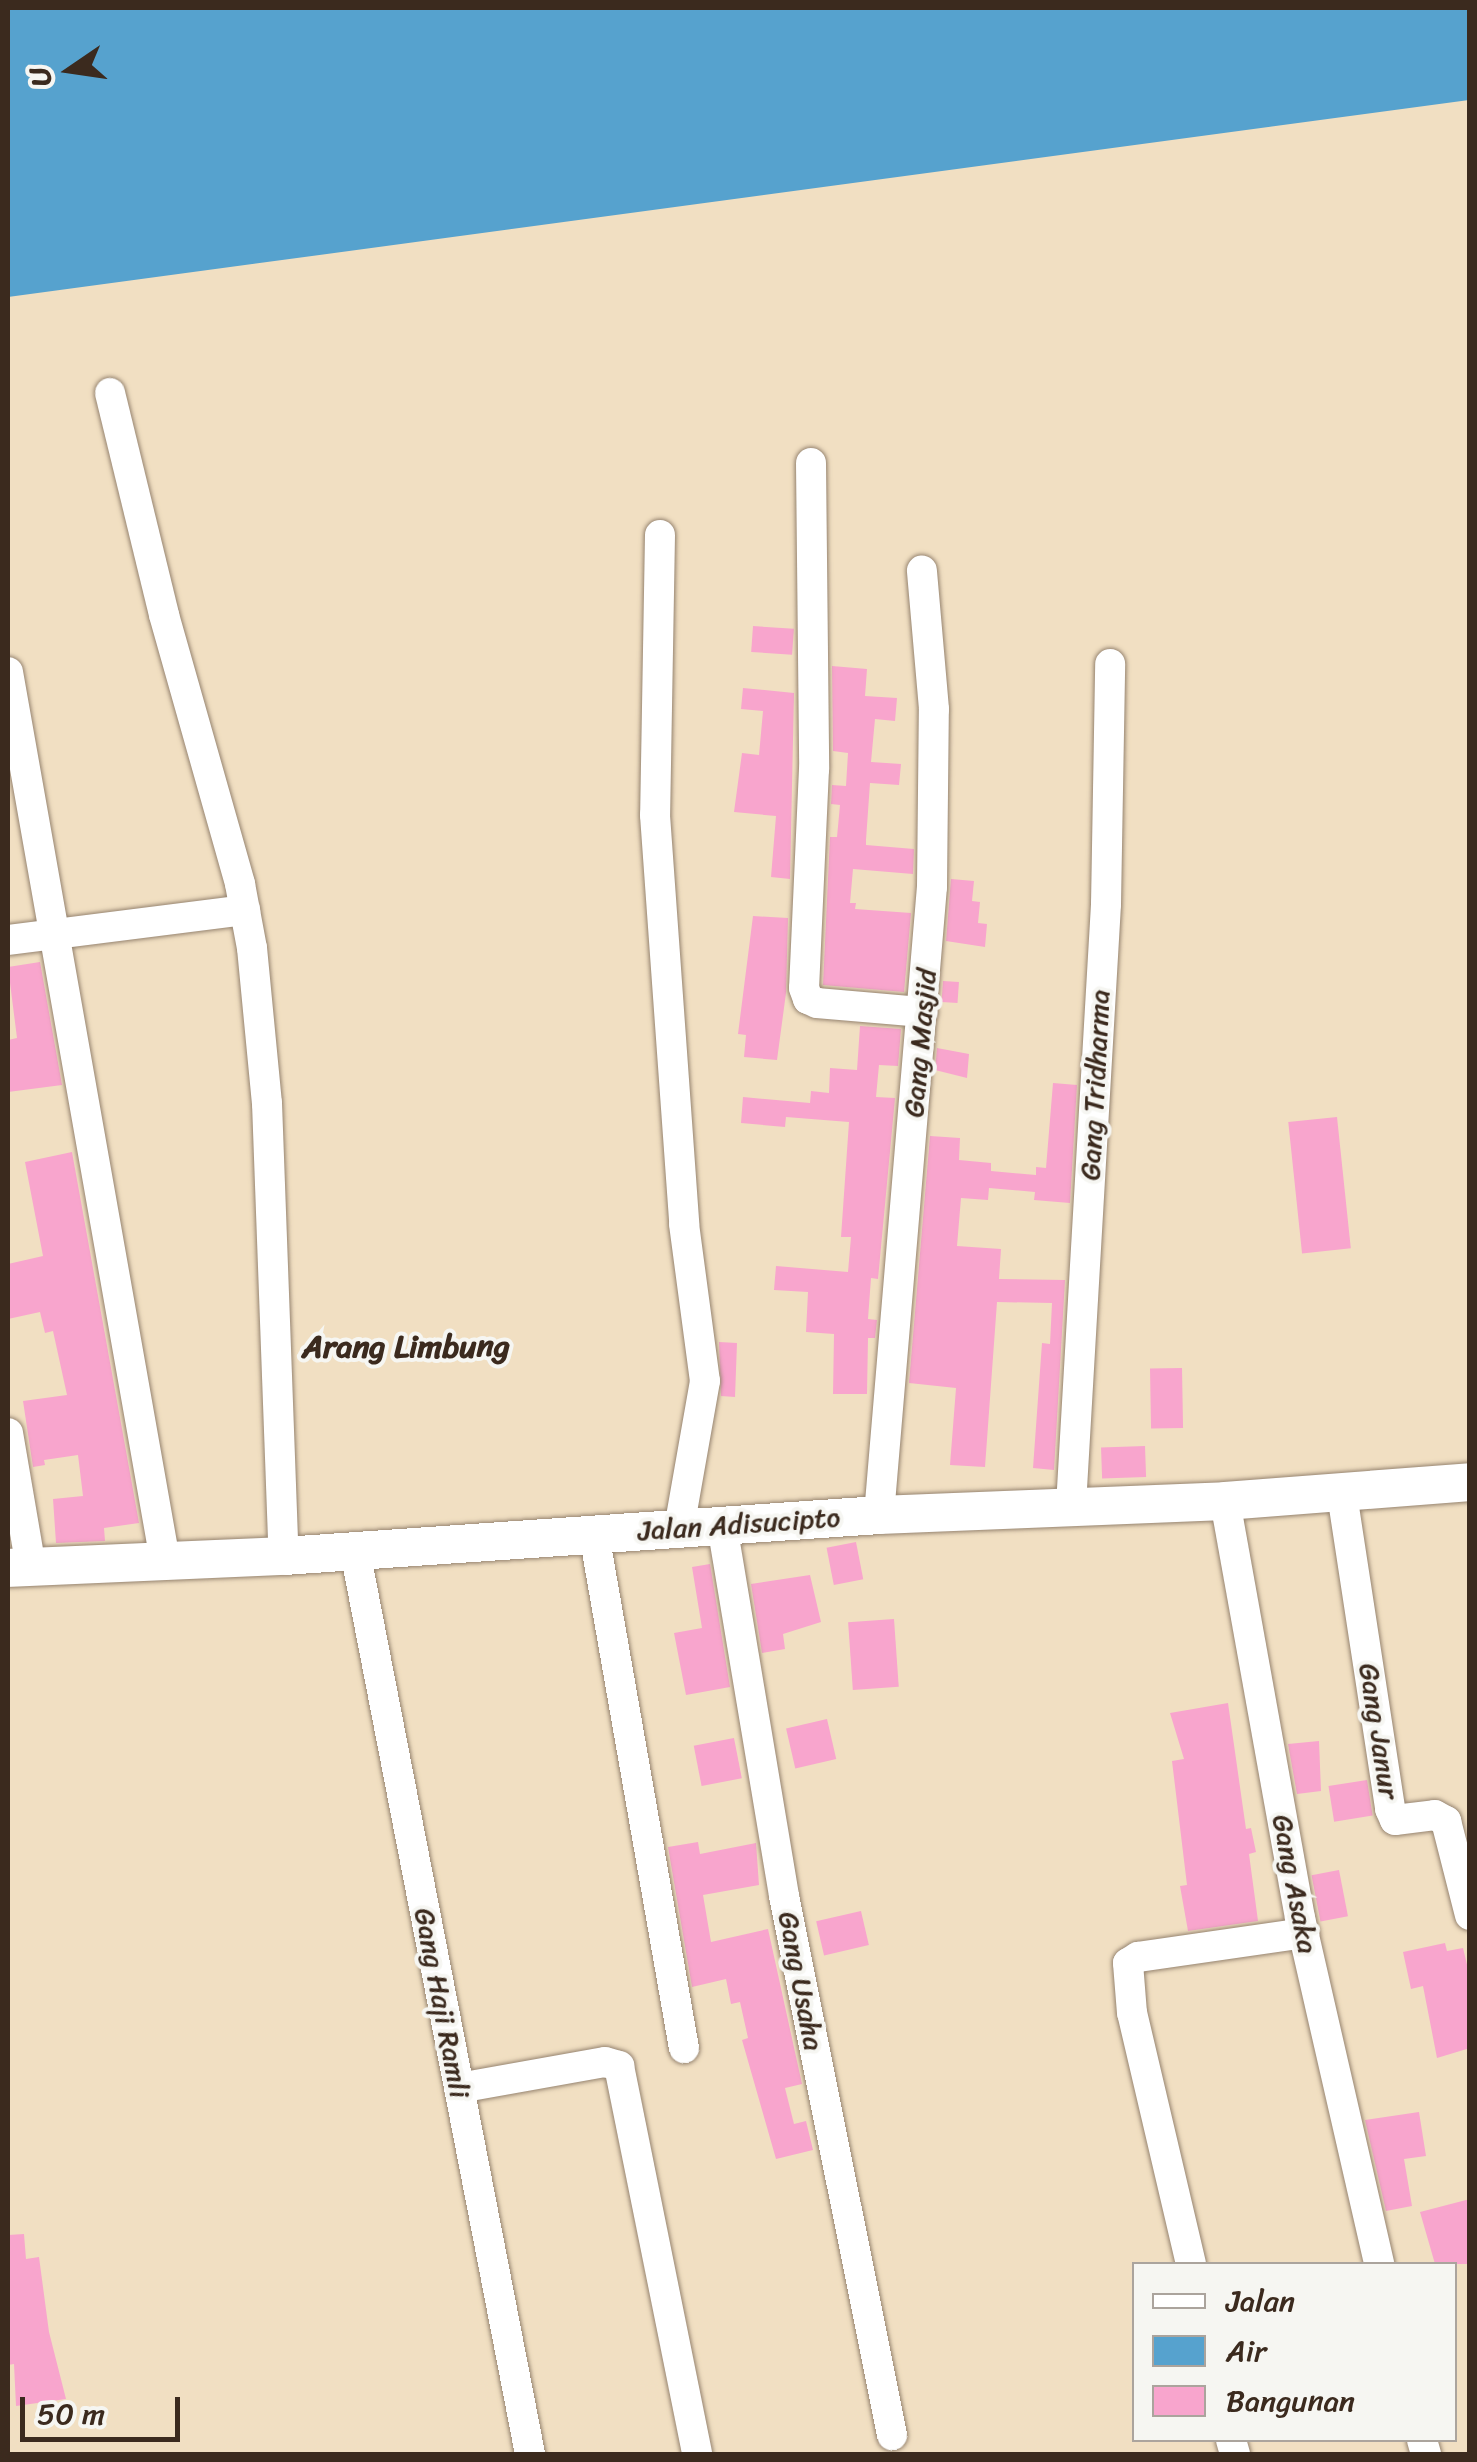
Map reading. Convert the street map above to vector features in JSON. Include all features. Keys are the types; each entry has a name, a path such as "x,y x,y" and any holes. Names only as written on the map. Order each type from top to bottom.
{"main road":[{"name":"Jalan Adisucipto","path":"19,1567 354,1552 880,1515 1226,1501 1470,1482"}],"street":[{"path":"110,393 164,616 245,910 267,1103 284,1556"},
{"path":"811,463 814,770 804,988 808,998 816,1003 923,1012"},
{"path":"660,535 655,815 684,1224 705,1381 679,1528"},
{"name":"Gang Masjid","path":"880,1515 923,1012 934,775 922,571"},
{"name":"Gang Tridharma","path":"1071,1506 1106,904 1110,664"},
{"path":"8,672 165,1560"},
{"path":"8,940 245,910"},
{"path":"8,1433 19,1567"},
{"name":"Gang Janur","path":"1342,1494 1390,1809 1395,1820 1435,1815 1446,1821 1470,1915"},
{"name":"Gang Asaka","path":"1226,1501 1304,1933 1379,2262"},
{"name":"Gang Usaha","path":"722,1526 784,1896 892,2435"},
{"path":"594,1534 684,2048"},
{"name":"Gang Haji Ramli","path":"354,1552 530,2454"},
{"path":"1191,2262 1132,2013 1128,1963 1138,1957 1304,1933"},
{"path":"459,2088 605,2062 619,2066 697,2454"}],"water":[{"path":"8,8 1469,8 1469,100 8,297"}],"building":[{"path":"753,626 794,629 792,655 751,652"},
{"path":"832,666 867,669 865,696 897,698 895,721 875,719 871,762 901,764 899,785 870,783 866,845 914,849 913,874 853,869 850,903 856,903 855,909 911,913 904,992 823,985 830,837 837,837 840,805 831,804 832,785 846,786 848,753 833,751"},
{"path":"743,688 794,693 790,879 771,877 776,816 734,812 742,753 759,755 763,711 741,709"},
{"path":"951,879 974,881 972,901 980,902 978,923 987,924 985,947 946,941"},
{"path":"753,916 788,918 786,993 777,1060 744,1057 746,1035 738,1034"},
{"path":"40,962 62,1085 8,1092 8,1040 17,1038 8,967"},
{"path":"943,981 959,982 957,1003 942,1002"},
{"path":"860,1026 901,1029 898,1066 879,1065 876,1097 895,1098 878,1279 871,1278 868,1319 877,1320 875,1338 868,1338 867,1394 833,1394 834,1334 806,1332 808,1292 774,1290 776,1266 848,1272 851,1237 841,1237 849,1122 786,1117 785,1127 741,1123 743,1097 810,1103 811,1091 829,1093 830,1068 857,1070"},
{"path":"937,1048 969,1054 967,1078 935,1070"},
{"path":"1053,1083 1077,1085 1070,1203 1034,1200 1035,1192 989,1188 988,1200 961,1198 957,1246 1001,1249 999,1279 1065,1280 1054,1470 1033,1468 1042,1343 1050,1344 1052,1303 997,1302 985,1467 950,1465 956,1388 909,1383 930,1136 960,1138 959,1160 991,1163 991,1171 1036,1175 1036,1167 1046,1168"},
{"path":"1337,1117 1351,1248 1302,1253 1288,1122"},
{"path":"72,1152 139,1523 104,1528 105,1541 56,1543 53,1499 83,1496 78,1455 44,1460 45,1465 33,1467 23,1401 67,1395 53,1331 45,1333 40,1312 8,1319 8,1264 43,1256 25,1162"},
{"path":"719,1342 737,1343 735,1397 721,1396"},
{"path":"1182,1368 1183,1428 1151,1429 1150,1369"},
{"path":"1145,1446 1146,1477 1102,1479 1101,1448"},
{"path":"856,1542 863,1579 834,1585 827,1548"},
{"path":"710,1564 730,1687 686,1695 674,1633 702,1628 692,1567"},
{"path":"810,1575 821,1622 783,1634 785,1649 762,1653 751,1584"},
{"path":"894,1619 899,1687 853,1690 848,1622"},
{"path":"1228,1703 1246,1829 1251,1828 1256,1852 1249,1854 1258,1921 1188,1931 1180,1886 1187,1885 1172,1761 1184,1759 1170,1713"},
{"path":"827,1719 836,1759 795,1768 786,1728"},
{"path":"734,1738 742,1778 702,1786 694,1746"},
{"path":"1319,1741 1321,1791 1297,1794 1288,1744"},
{"path":"1367,1780 1373,1816 1334,1822 1328,1786"},
{"path":"698,1842 700,1854 756,1843 759,1885 703,1895 711,1942 768,1929 802,2084 785,2088 794,2124 806,2121 813,2150 776,2159 742,2040 748,2038 740,2002 731,2004 726,1979 692,1987 668,1847"},
{"path":"1339,1870 1348,1916 1320,1921 1312,1875"},
{"path":"861,1911 869,1945 824,1955 816,1921"},
{"path":"1445,1943 1447,1951 1463,1948 1470,1977 1470,2048 1437,2058 1423,1986 1411,1989 1403,1952"},
{"path":"1419,2112 1426,2156 1404,2159 1412,2206 1386,2211 1365,2120"},
{"path":"1470,2199 1470,2264 1434,2262 1420,2212"},
{"path":"24,2234 26,2259 39,2257 49,2332 66,2399 16,2406 14,2364 8,2365 8,2235"}],"district":[{"name":"Arang Limbung","path":"406,1347"}]}
